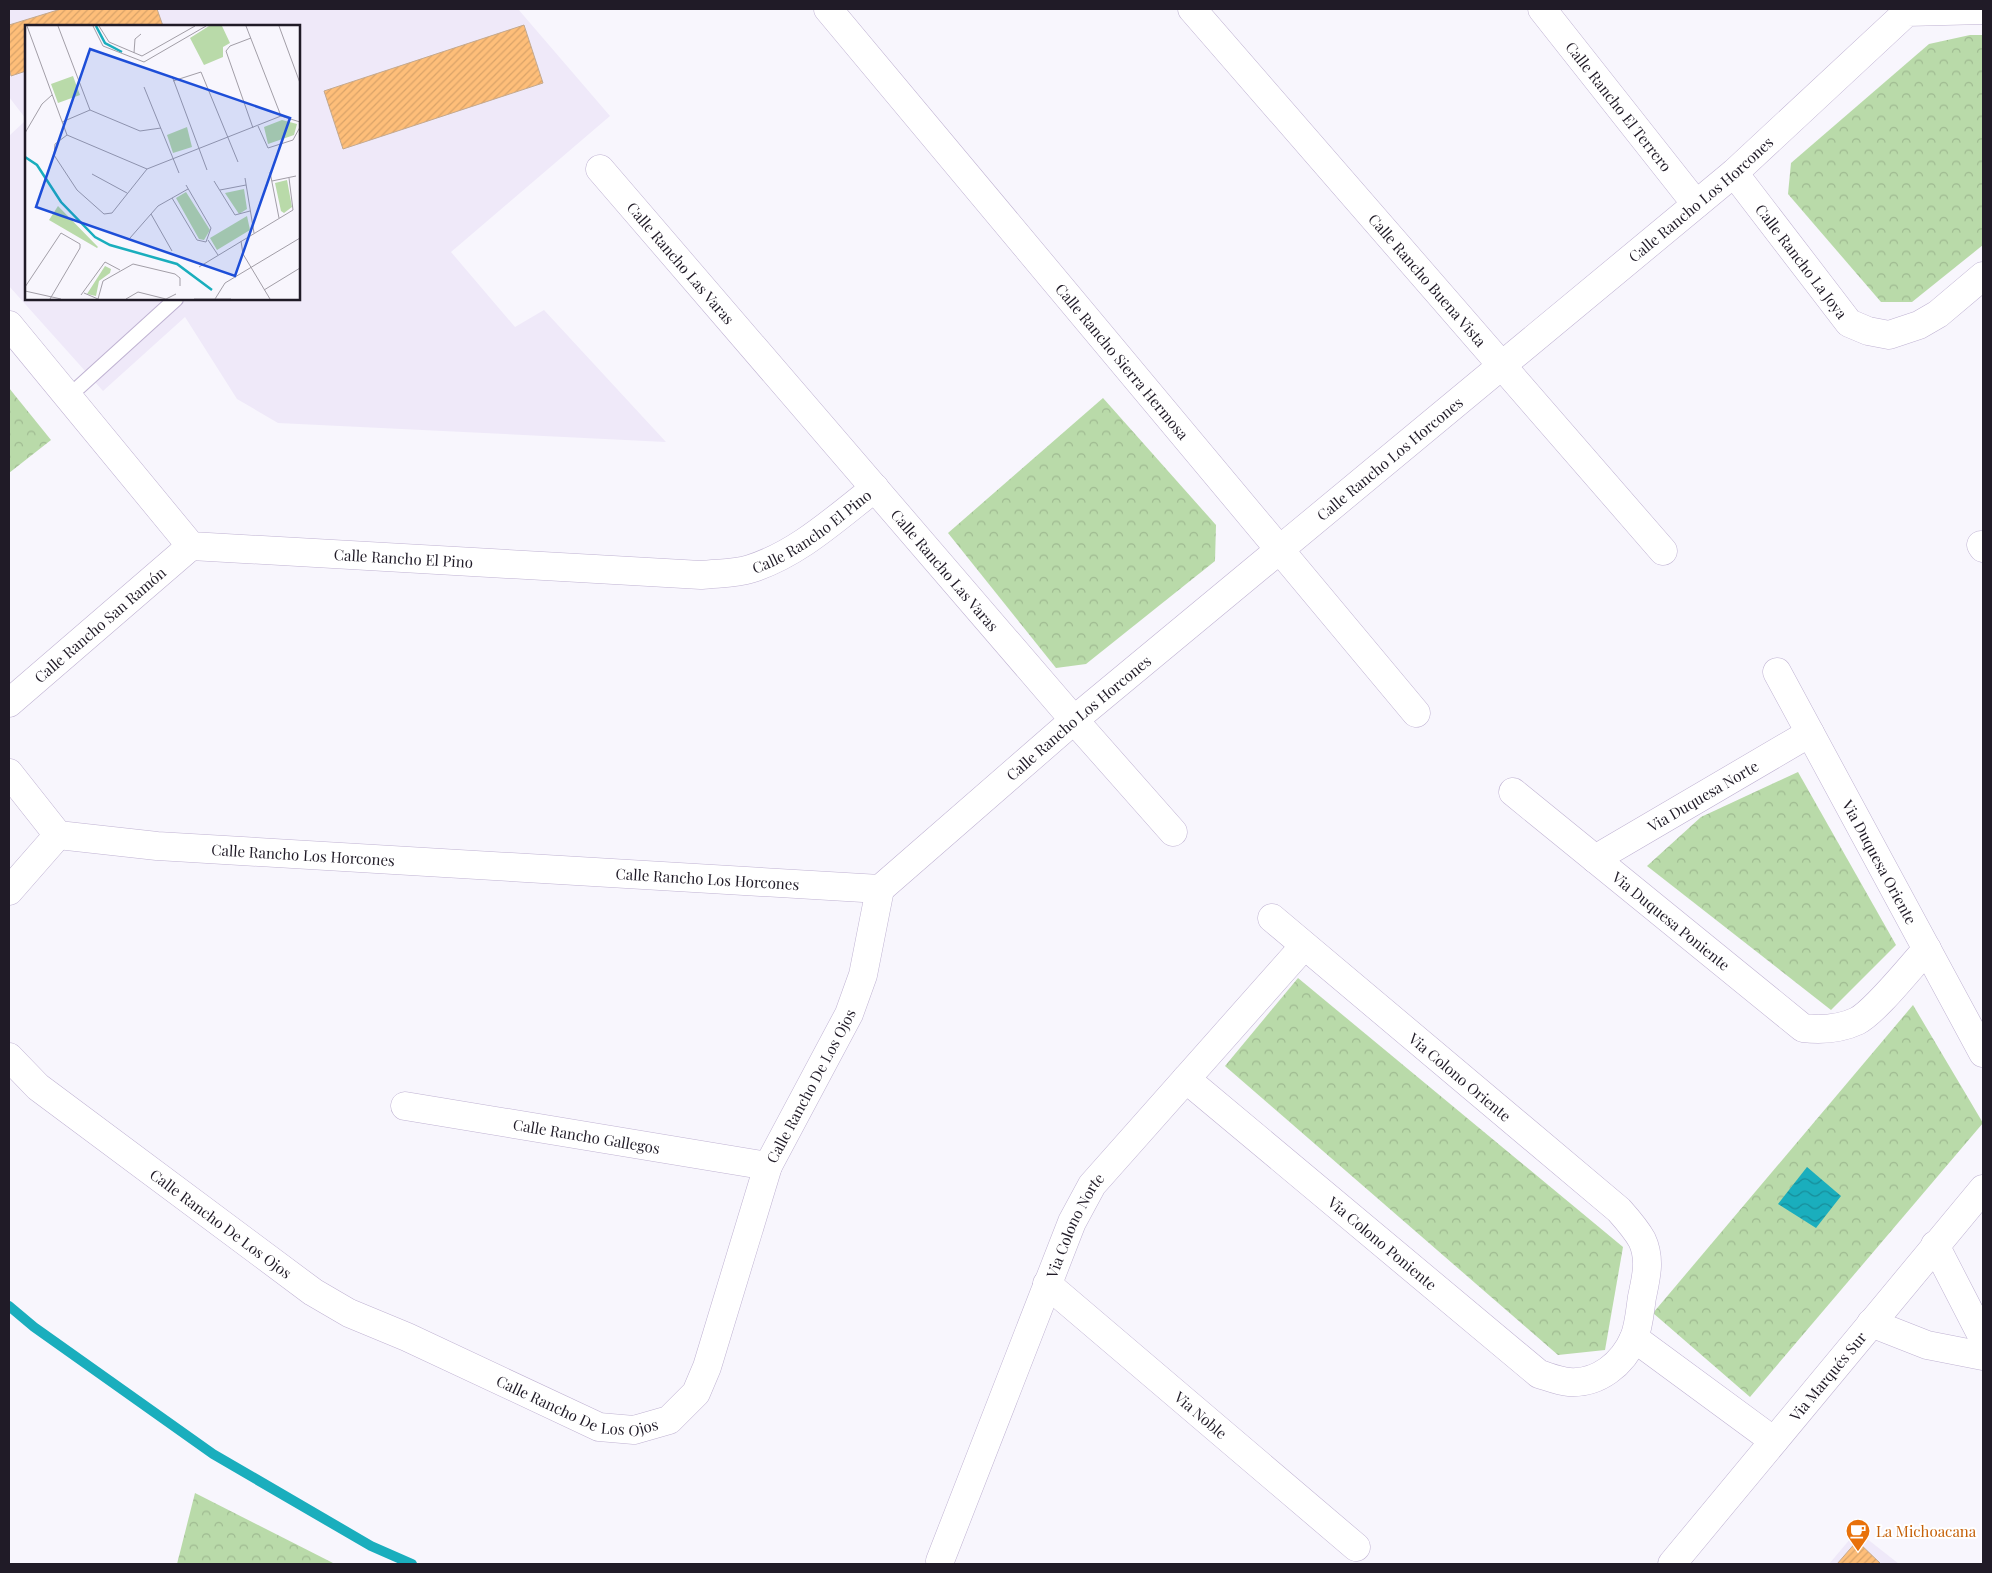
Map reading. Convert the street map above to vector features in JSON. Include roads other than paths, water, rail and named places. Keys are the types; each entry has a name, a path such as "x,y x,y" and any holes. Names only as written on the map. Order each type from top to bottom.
{"street":[{"name":"Calle Rancho Buena Vista","path":"1192,9 1663,551"},
{"name":"Calle Rancho El Terrero","path":"1542,9 1696,204"},
{"name":"Calle Rancho Los Horcones","path":"58,835 157,846 880,889 1074,720 1734,173 1906,10 1983,10"},
{"name":"Calle Rancho Sierra Hermosa","path":"843,14 1280,550 1416,713"},
{"name":"Calle Rancho Las Varas","path":"600,169 1074,720 1173,832"},
{"name":"Calle Rancho La Joya","path":"1734,173 1849,323 1868,331 1889,335 1919,324 1938,314 1983,276"},
{"path":"9,325 191,546"},
{"name":"Calle Rancho El Pino","path":"191,546 701,575 748,570 772,561 796,548 875,488"},
{"name":"Calle Rancho San Ramón","path":"9,703 191,546"},
{"name":"Via Duquesa Oriente","path":"1777,672 1983,1053"},
{"name":"Via Duquesa Norte","path":"1595,859 1810,734"},
{"path":"9,773 58,835 9,892"},
{"name":"Via Duquesa Poniente","path":"1513,792 1804,1028 1819,1030 1857,1021 1875,1006 1927,949"},
{"name":"Calle Rancho De Los Ojos","path":"9,1057 38,1087 313,1292 349,1312 407,1337 599,1427 634,1430 669,1420 696,1393 707,1367 768,1166 849,1014 864,975 880,889"},
{"name":"Via Colono Oriente","path":"1272,918 1619,1210 1642,1241 1648,1266 1634,1338"},
{"name":"Via Colono Norte","path":"940,1561 1072,1222 1092,1185 1304,946"},
{"name":"Via Colono Poniente","path":"1186,1079 1539,1374 1570,1382 1590,1380 1611,1369 1621,1360 1634,1338"},
{"name":"Calle Rancho Gallegos","path":"405,1106 768,1166"},
{"name":"Via Marqués Sur","path":"1672,1564 1983,1189"},
{"path":"1936,1246 1983,1338"},
{"name":"Via Noble","path":"1047,1284 1356,1547"},
{"path":"1871,1324 1927,1345 1983,1356"},
{"path":"1634,1338 1774,1441"}],"lane":[{"path":"68,397 175,300"}],"water":[{"path":"1807,1167 1841,1196 1816,1228 1778,1204"}],"waterway":[{"path":"9,1306 34,1327 213,1454 371,1546 412,1564"}],"place":[{"name":"La Michoacana","path":"1858,1552"}]}
